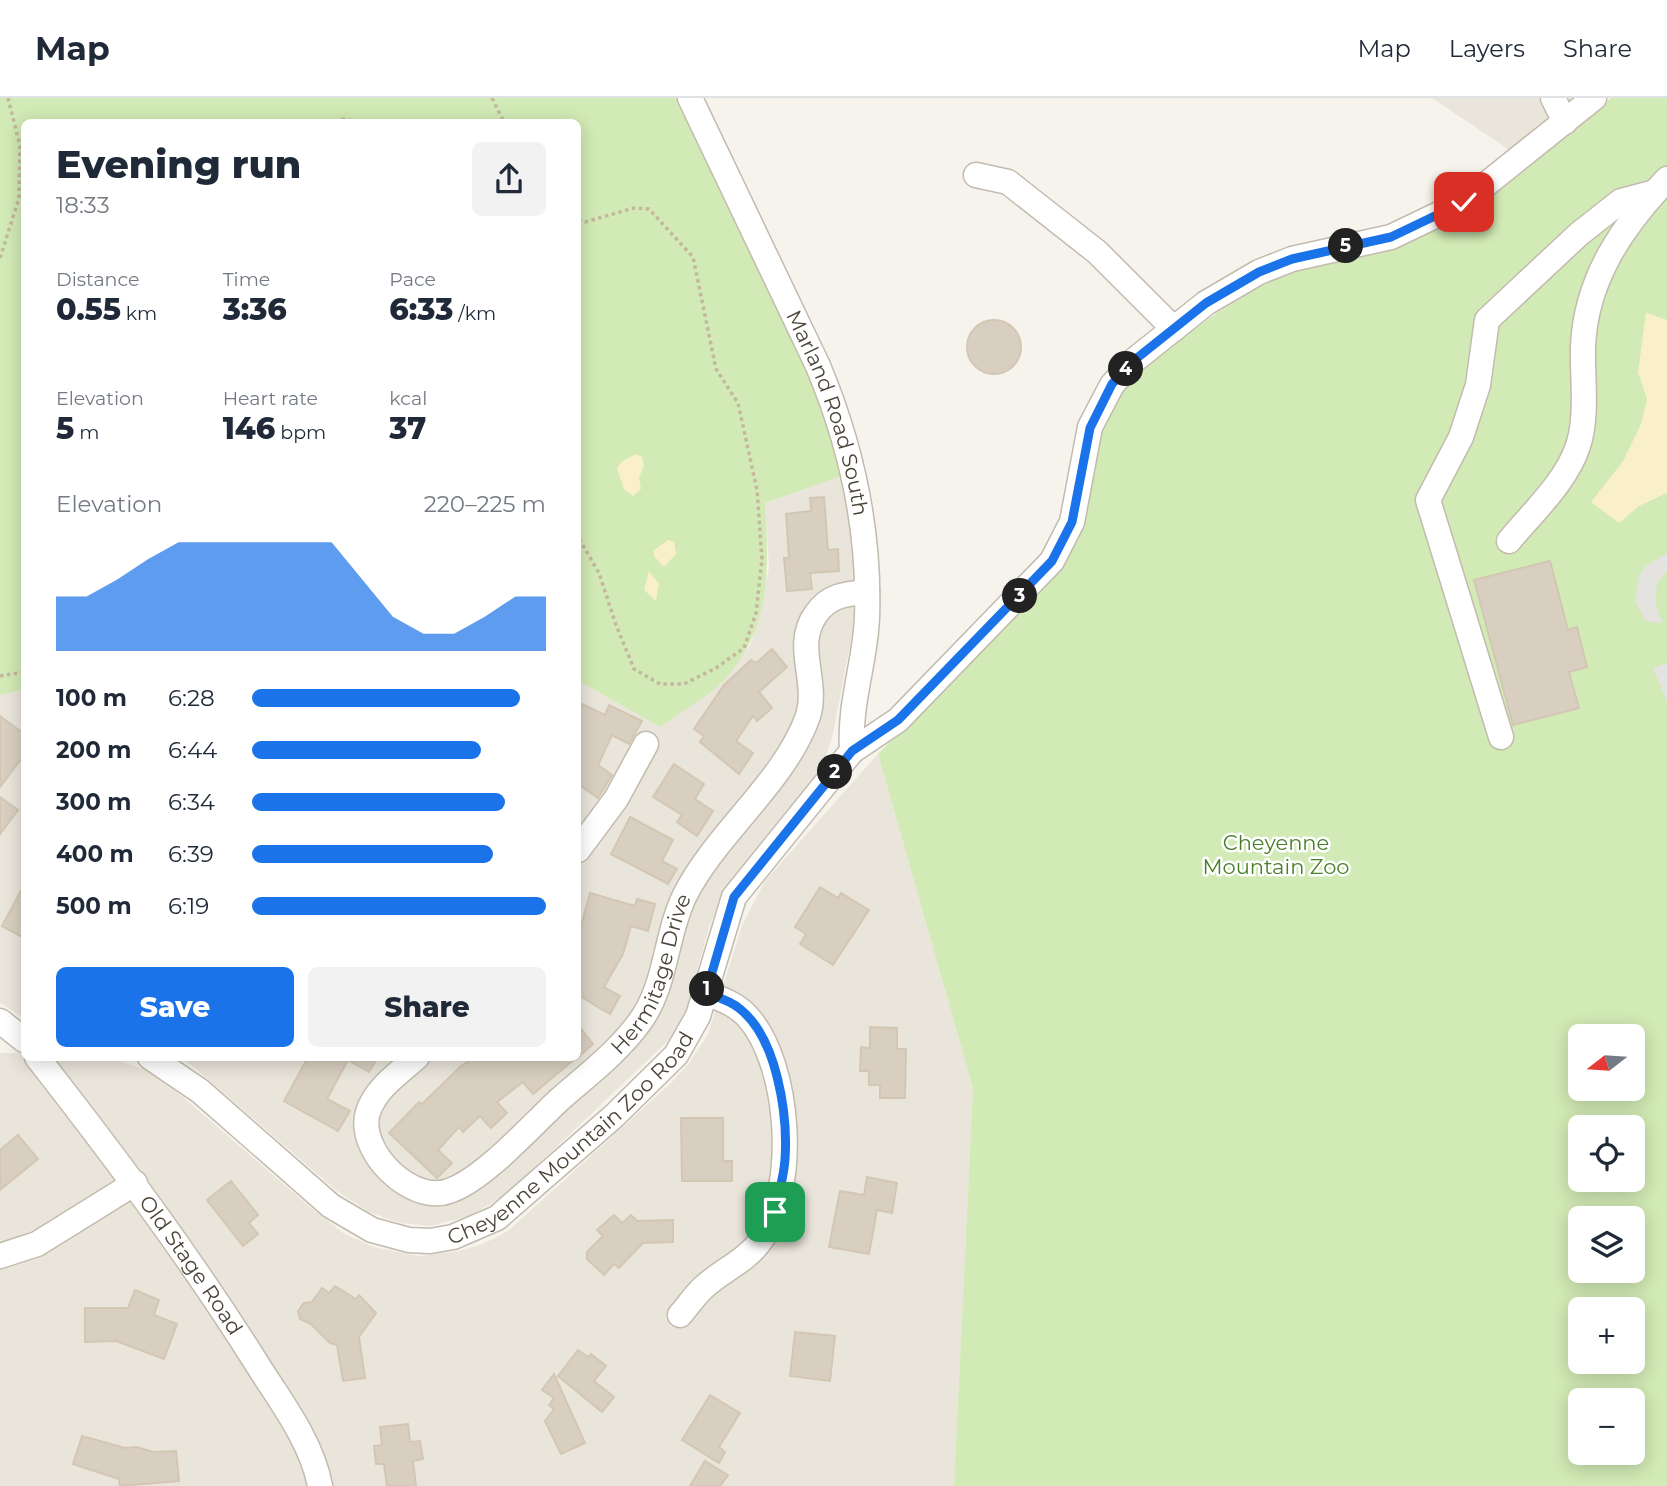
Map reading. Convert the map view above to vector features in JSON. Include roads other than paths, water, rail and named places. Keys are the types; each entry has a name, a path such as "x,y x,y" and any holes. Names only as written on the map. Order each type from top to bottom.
{"street":[{"name":"Marland Road South","path":"690,98 836,408 856,493 866,592 867,620 850,717 852,751"},
{"path":"1553,98 1565,122"},
{"name":"Cheyenne Mountain Zoo Road","path":"160,1061 200,1091 331,1206 372,1230 409,1240 430,1241 475,1229 520,1201 676,1055 690,1035 706,993 734,897 852,751 898,720 1046,568 1072,522 1090,428 1112,384 1132,362 1206,303 1259,272 1292,259 1391,237 1440,216 1464,202 1594,98"},
{"path":"976,175 1008,182 1097,252 1174,329"},
{"path":"1509,541 1568,469 1578,444 1583,403 1583,343 1591,299 1605,258 1634,216 1661,185"},
{"path":"1501,737 1428,500 1461,437 1478,384 1487,320 1579,234 1621,201 1661,185"},
{"name":"Hermitage Drive","path":"413,1061 375,1097 367,1114 366,1129 379,1159 403,1181 430,1193 447,1192 480,1173 638,1024 656,990 685,896 695,877 755,801 807,718 812,686 804,649 807,630 825,603 838,595 866,592"},
{"path":"581,846 616,799 646,744"},
{"path":"680,1315 705,1286 758,1244 775,1212 785,1159 780,1095 774,1065 762,1038 739,1007 706,993"},
{"path":"0,1021 17,1036"},
{"name":"Old Stage Road","path":"40,1061 135,1183 213,1294 308,1448 320,1486"},
{"path":"0,1256 37,1244 135,1183"}],"park label":[{"name":"Cheyenne Mountain Zoo","path":"1276,855"}]}
